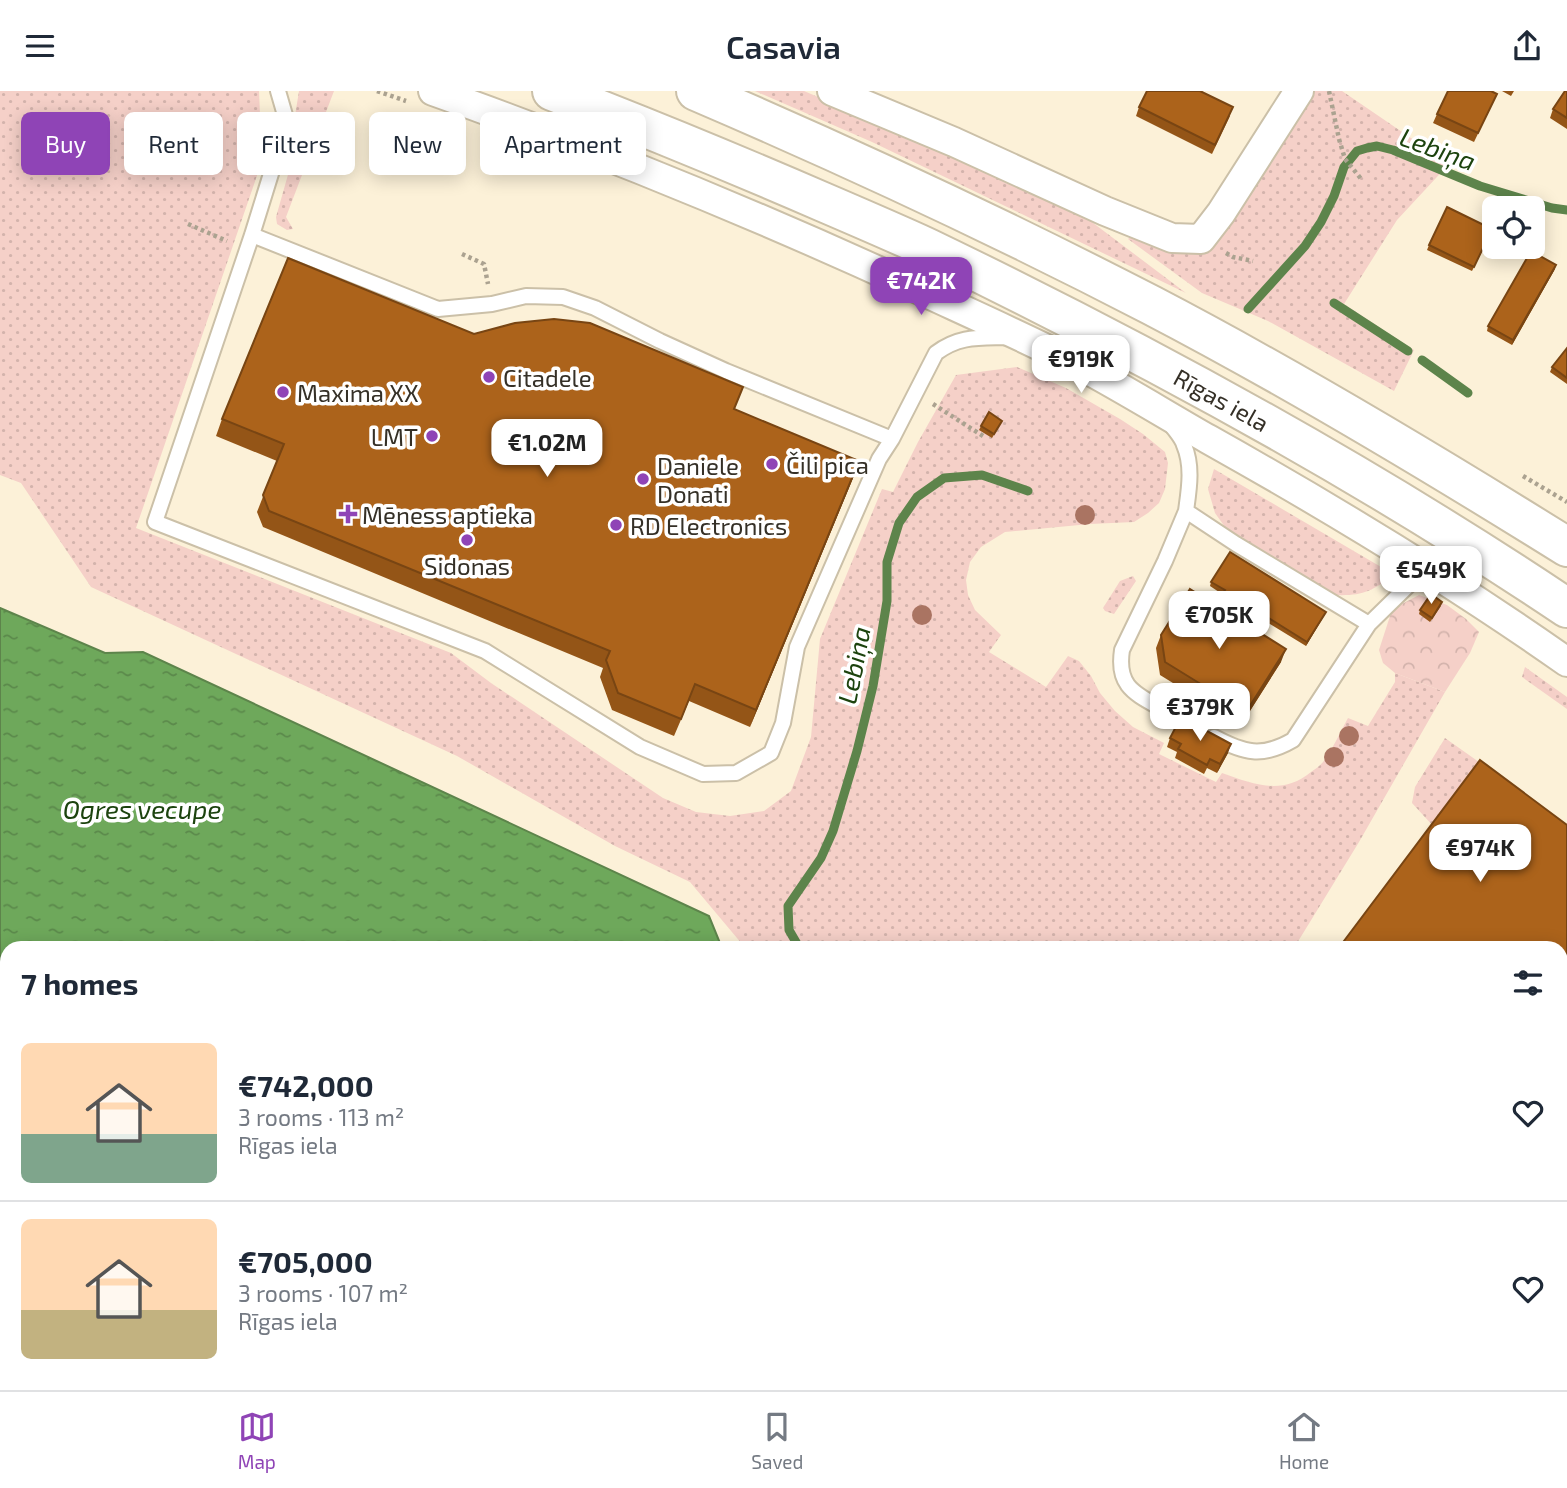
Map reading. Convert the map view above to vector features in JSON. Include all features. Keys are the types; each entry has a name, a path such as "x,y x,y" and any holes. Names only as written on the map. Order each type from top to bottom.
{"highway":[{"name":"Rīgas iela","path":"552,91 666,135 926,247 1118,342 1310,449 1483,552 1567,608"},
{"name":"Rīgas iela","path":"696,91 947,204 1152,306 1332,405 1567,547"}],"street":[{"path":"433,91 677,183 840,253 1084,368 1302,492 1433,572 1567,662"},
{"path":"832,91 1172,238 1201,239 1221,213 1299,91"}],"lane":[{"path":"278,91 287,122 252,235 155,522 485,652 640,747 703,773 736,772 771,753 783,723 797,647 879,459 936,353 947,344 965,338 1022,337"},
{"path":"252,235 438,309 492,304 526,296 563,297 595,308 726,371 892,439"},
{"path":"1162,413 1184,443 1190,480 1186,511 1166,561 1122,650 1122,673 1135,694 1234,748 1262,751 1279,748 1293,740 1369,624 1415,579 1433,572"},
{"path":"1186,511 1369,624"}],"path":[{"path":"1329,91 1345,159 1362,180"},
{"path":"188,224 228,242"},
{"path":"929,402 984,436"}],"green space":[{"path":"0,91 259,91 260,112 237,112 237,175 257,175 136,528 451,653 491,683 663,798 696,812 730,816 764,811 791,791 811,737 820,639 882,489 893,492 956,375 1017,367 1066,388 1120,419 1165,452 1168,463 1165,489 1159,503 1134,522 1005,532 981,547 970,562 966,580 968,595 975,610 1001,635 989,652 1046,687 1068,656 1079,661 1115,711 1133,727 1164,743 1159,754 1216,782 1222,773 1267,786 1289,784 1300,779 1323,762 1348,718 1368,726 1395,682 1395,673 1445,692 1298,941 739,941 690,882 615,846 457,756 91,587 21,483 0,475"},
{"path":"299,91 334,91 326,112 296,112"},
{"path":"755,91 804,91 1068,204 1186,293 872,142"},
{"path":"1306,91 1342,91 1449,164 1397,220 1344,304 1414,350 1394,391 1268,321 1202,293 1128,239 1133,234 1167,251 1199,253"},
{"path":"288,175 302,175 286,217 293,229 287,230 277,224 276,217"},
{"path":"1214,469 1393,574 1366,592 1335,595 1225,527 1215,513 1208,489"},
{"path":"1133,576 1136,581 1114,614 1105,611 1103,608 1120,581"},
{"path":"1419,595 1447,605 1479,632 1470,653 1445,692 1395,673 1383,663 1379,650 1391,613"},
{"path":"1525,667 1567,697 1567,709 1522,677"},
{"path":"1445,738 1486,767 1434,827 1412,803 1415,787"}],"water":[{"name":"Ogres vecupe","path":"0,608 105,653 143,652 709,916 719,941 0,941"}],"building":[{"path":"1147,91 1200,91 1233,107 1215,145 1139,107"},
{"path":"1448,91 1491,91 1497,94 1478,133 1437,114"},
{"path":"1567,91 1567,118 1553,109"},
{"path":"1447,207 1482,224 1482,250 1474,267 1429,245"},
{"path":"288,258 474,334 515,323 554,319 590,323 743,387 734,409 859,461 756,710 695,684 681,719 618,693 606,660 610,651 269,511 263,495 284,444 222,419"},
{"path":"1526,259 1545,259 1556,265 1513,340 1488,326"},
{"path":"1567,348 1567,378 1552,367"},
{"path":"989,412 1002,421 994,434 981,426"},
{"path":"1230,552 1326,612 1307,642 1259,612 1249,627 1215,605 1225,590 1211,582"},
{"path":"1190,589 1286,649 1246,712 1165,662 1161,635"},
{"path":"1431,594 1442,602 1432,618 1420,610"},
{"path":"1181,717 1231,744 1220,764 1210,759 1207,765 1178,749 1181,744 1170,738"},
{"path":"1480,760 1567,825 1567,941 1344,941"}],"waterway":[{"name":"Lebiņa","path":"1248,309 1305,246 1334,196 1344,167 1357,151 1377,146 1393,150 1480,186 1567,210"},
{"path":"1334,303 1408,351"},
{"path":"1422,360 1468,393"},
{"name":"Lebiņa","path":"795,941 789,930 788,906 821,858 833,831 857,751 873,686 887,601 887,562 899,523 917,497 944,478 982,475 1028,491"}],"place":[{"name":"Citadele","path":"489,377"},
{"name":"Maxima XX","path":"283,392"},
{"name":"LMT","path":"432,436"},
{"name":"Čili pica","path":"772,464"},
{"name":"Daniele Donati","path":"643,479"},
{"name":"Mēness aptieka","path":"348,514"},
{"name":"RD Electronics","path":"616,525"},
{"name":"Sidonas","path":"467,540"}]}
